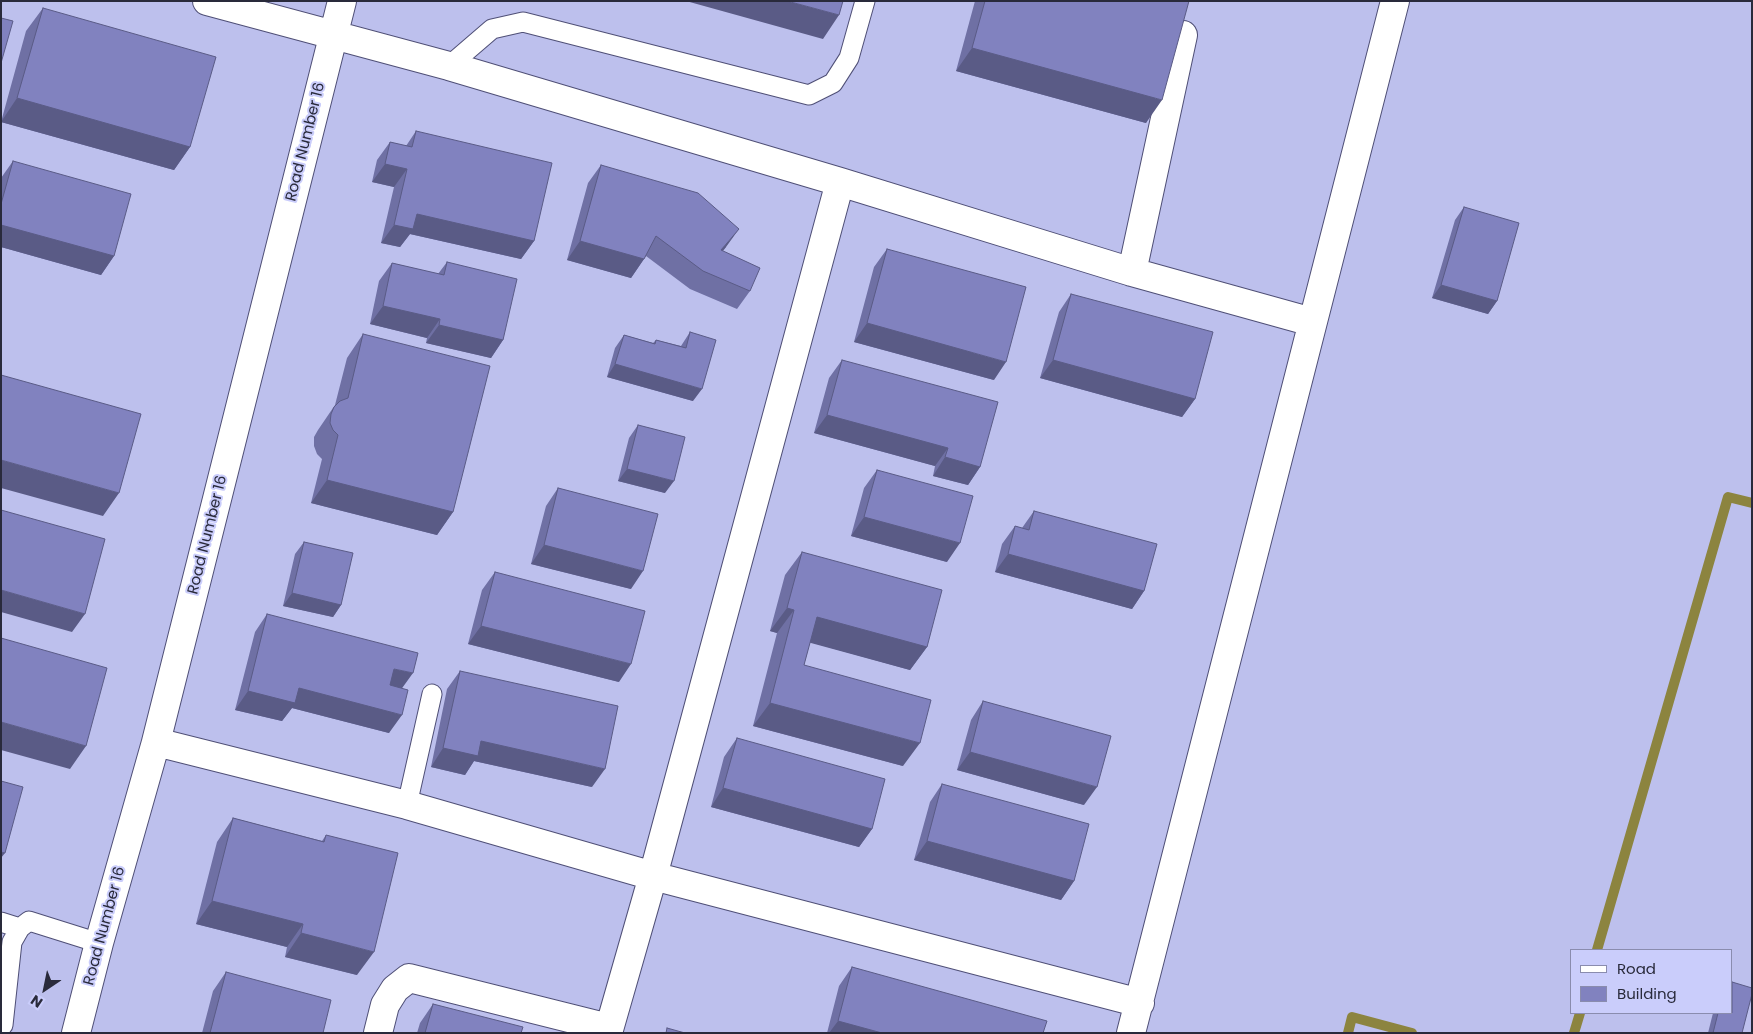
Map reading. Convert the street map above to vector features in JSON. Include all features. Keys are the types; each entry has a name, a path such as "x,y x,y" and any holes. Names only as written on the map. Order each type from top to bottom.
{"street":[{"path":"207,1 449,66 840,182 1132,272 1312,322"},
{"name":"Road Number 16","path":"76,1033 99,943 156,742 342,1"},
{"path":"1131,1033 1395,1"},
{"path":"1132,272 1183,35"},
{"path":"378,1033 385,1005 395,989 410,978 609,1030 653,876 840,182"},
{"path":"156,742 407,805 653,876 1140,1003"}],"lane":[{"path":"449,66 492,29 523,22 809,95 834,83 849,58 865,1"},
{"path":"407,805 432,694"},
{"path":"1,1027 3,1024 12,942 20,928 29,921 99,943"},
{"path":"1,922 20,928"}],"building":[{"path":"787,1 843,1 839,15"},
{"path":"985,1 1189,1 1162,100 972,48"},
{"path":"43,8 216,57 190,147 17,98"},
{"path":"1,18 13,21 1,63"},
{"path":"416,131 552,163 534,241 417,214 413,229 394,225 407,169 385,164 390,142 412,147"},
{"path":"13,161 131,194 114,256 1,225 1,204"},
{"path":"601,165 698,193 739,229 721,250 760,268 750,291 703,271 656,236 644,259 580,241"},
{"path":"1464,207 1519,223 1497,301 1441,285"},
{"path":"887,249 1026,287 1006,362 867,323"},
{"path":"447,262 517,279 503,340 439,325 440,319 383,306 392,263 444,275"},
{"path":"1071,294 1213,332 1195,399 1053,360"},
{"path":"690,332 716,340 702,389 615,364 624,335 655,344 656,340 686,348"},
{"path":"363,334 490,366 453,512 327,480 338,435 330,423 331,414 334,407 340,401 348,398"},
{"path":"842,360 998,402 980,467 945,457 948,448 827,415"},
{"path":"1,375 141,414 119,493 1,460"},
{"path":"638,425 685,437 674,481 627,469"},
{"path":"877,470 973,496 960,543 864,517"},
{"path":"558,488 658,514 643,571 544,545"},
{"path":"1,510 105,539 85,614 1,590"},
{"path":"1034,511 1157,544 1144,591 1008,554 1015,526 1029,530"},
{"path":"304,542 353,553 341,605 292,593"},
{"path":"802,552 942,590 927,647 817,617 804,665 931,700 920,743 770,703 794,610 787,608"},
{"path":"495,572 645,611 631,664 481,626"},
{"path":"267,614 418,653 413,673 394,669 390,685 408,690 402,715 299,688 295,703 248,691"},
{"path":"1,638 107,668 86,746 1,722"},
{"path":"460,671 618,706 605,769 481,741 478,756 443,748"},
{"path":"983,701 1111,736 1097,787 970,752"},
{"path":"737,738 885,779 872,829 723,788"},
{"path":"1,781 23,787 5,853 1,852"},
{"path":"942,784 1089,824 1074,881 927,841"},
{"path":"233,818 324,842 326,835 398,853 374,952 301,933 303,924 212,901"},
{"path":"852,967 1047,1021 1043,1033 882,1033 838,1021"},
{"path":"226,972 331,1000 323,1033 210,1033"},
{"path":"1733,982 1752,988 1742,1033 1713,1033 1718,1014 1733,1014"},
{"path":"433,1004 523,1027 521,1033 425,1033"},
{"path":"667,1028 685,1033 666,1033"}],"waterway":[{"path":"1597,949 1728,497 1752,503"},
{"path":"1574,1033 1580,1014"},
{"path":"1348,1033 1352,1017 1412,1033"}]}
